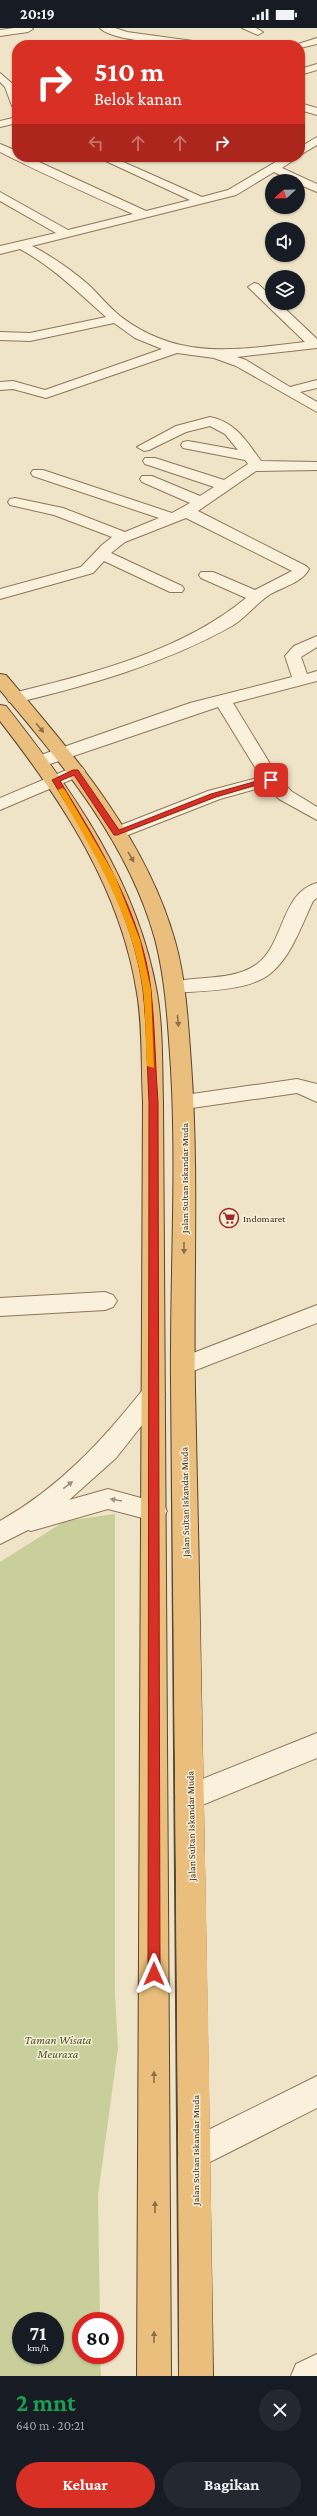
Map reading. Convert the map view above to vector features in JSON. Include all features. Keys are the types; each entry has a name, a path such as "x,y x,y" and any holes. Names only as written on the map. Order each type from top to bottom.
{"highway":[{"name":"Jalan Sultan Iskandar Muda","path":"5,696 59,767 117,833 138,870 152,902 163,934 176,987 185,1102 183,1366 196,2153 196,2376"},
{"name":"Jalan Sultan Iskandar Muda","path":"59,767 111,876 136,940 147,990 153,1102 154,2376"}],"street":[{"path":"105,28 117,33 161,40"},
{"path":"247,28 258,32"},
{"path":"0,33 28,29"},
{"path":"134,40 138,37"},
{"path":"0,40 11,44"},
{"path":"305,44 317,41"},
{"path":"305,60 317,62"},
{"path":"305,71 317,67"},
{"path":"3,78 12,96"},
{"path":"6,108 12,107"},
{"path":"305,108 317,112"},
{"path":"0,124 12,121"},
{"path":"305,149 317,140"},
{"path":"0,142 0,146 12,153"},
{"path":"305,153 317,152"},
{"path":"29,162 52,174 146,215"},
{"path":"114,162 202,201"},
{"path":"0,250 237,192 284,162"},
{"path":"274,168 289,174"},
{"path":"305,177 317,174"},
{"path":"305,181 317,188"},
{"path":"0,196 66,234"},
{"path":"0,210 18,207"},
{"path":"22,245 62,271 116,319 154,343 173,350 216,355 241,363 317,408"},
{"path":"254,287 316,344"},
{"path":"0,336 30,337 116,319"},
{"path":"216,355 316,344"},
{"path":"0,386 13,385 46,394 173,350"},
{"path":"289,391 317,384"},
{"path":"144,447 190,425 211,421 229,431 254,462"},
{"path":"188,445 254,462 317,466"},
{"path":"150,461 224,485"},
{"path":"0,594 66,578 87,570 107,548 125,537 180,515 245,470 254,462"},
{"path":"5,696 79,682 139,663 227,622 257,597 299,574 301,569 180,515 38,474"},
{"path":"147,479 200,502"},
{"path":"15,502 58,511 125,537"},
{"path":"102,554 176,589"},
{"path":"206,575 257,597"},
{"path":"0,794 196,708 312,679 292,656 300,648 317,641"},
{"path":"223,701 271,780 285,795 313,810"},
{"path":"0,805 59,767"},
{"path":"117,833 214,796 271,780"},
{"path":"176,987 246,979 265,968 280,951 305,898 317,889"},
{"path":"185,1102 297,1086 308,1088 317,1095"},
{"path":"0,1307 105,1301"},
{"path":"183,1366 317,1314"},
{"path":"7,1530 76,1479 106,1452 153,1394"},
{"path":"7,1530 84,1504 108,1499 154,1511"},
{"path":"190,1797 317,1745"},
{"path":"196,2153 317,2091"},
{"path":"308,2376 317,2371"}],"green space":[{"name":"Taman Wisata Meuraxa","path":"115,1514 115,1994 118,2048 98,2195 100,2312 72,2312 72,2364 100,2364 101,2376 0,2376 0,1562 65,1521"}],"slow traffic":[{"path":"62,790 93,841 111,876 136,940 147,990 151,1066"}],"place":[{"name":"Indomaret","path":"229,1218"}],"route":[{"path":"154,1974 153,1102 147,990 136,940 111,876 93,841 56,780 76,771 117,833 214,796 271,780"}]}
